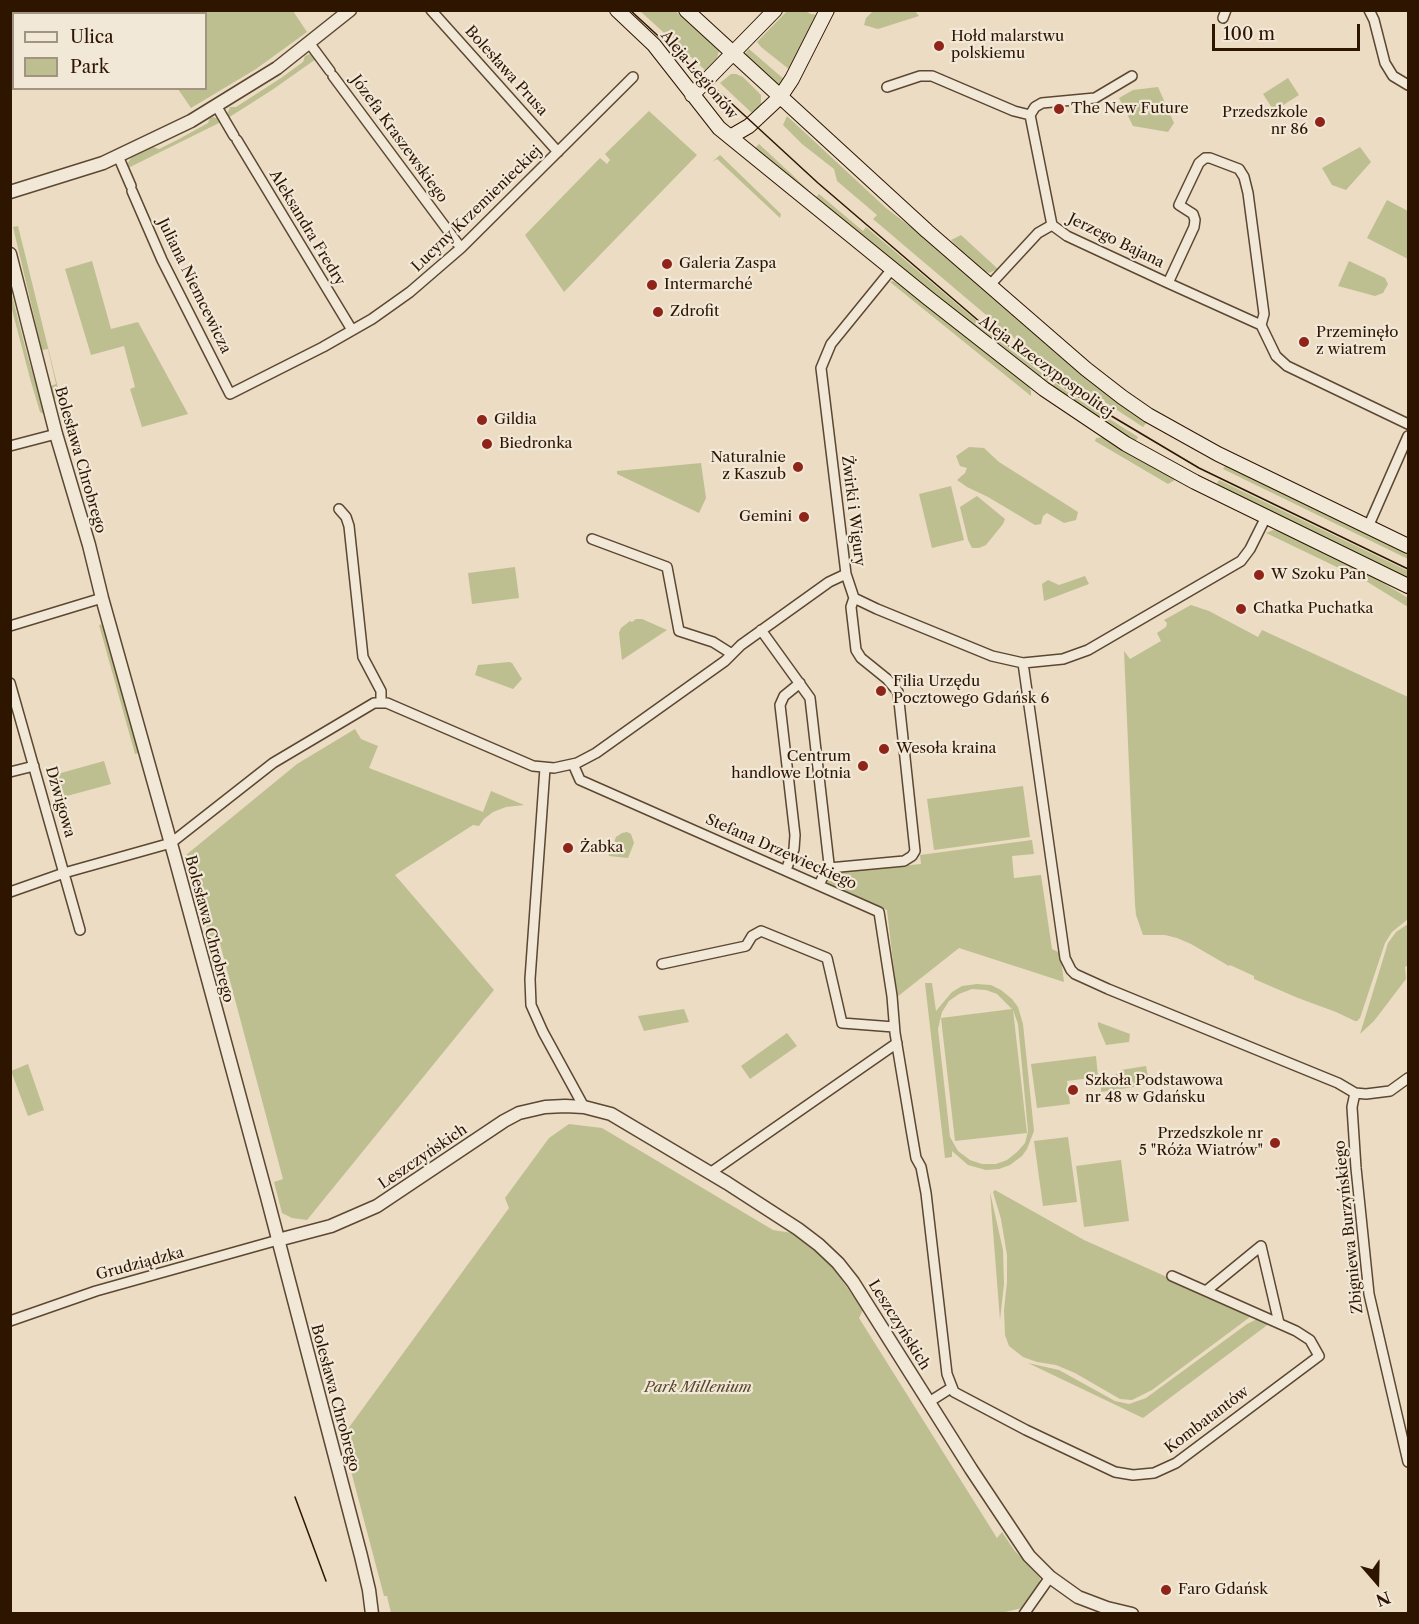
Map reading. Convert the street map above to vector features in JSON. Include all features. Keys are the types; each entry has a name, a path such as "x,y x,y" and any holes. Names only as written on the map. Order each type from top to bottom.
{"main road":[{"name":"Aleja Legionów","path":"617,10 654,45 708,116 730,137"},
{"name":"Aleja Legionów","path":"686,10 780,97"},
{"path":"692,94 775,10"},
{"path":"730,137 749,126 780,97 792,79 827,10"},
{"name":"Aleja Rzeczypospolitej","path":"780,97 989,286 1086,369 1148,415 1218,454 1408,546"},
{"name":"Aleja Rzeczypospolitej","path":"730,137 1044,389 1095,424 1195,482 1408,586"}],"street":[{"path":"10,192 86,169 118,156 217,107 310,44 350,10"},
{"name":"Bolesława Prusa","path":"431,10 558,152"},
{"path":"1368,10 1374,20 1385,63 1393,76 1408,86"},
{"name":"Józefa Kraszewskiego","path":"310,44 461,248"},
{"path":"887,87 920,76 932,76 1014,111 1030,115 1035,107 1042,103 1095,98 1132,76"},
{"name":"Lucyny Krzemienieckiej","path":"231,394 323,347 404,296 461,248 633,77"},
{"name":"Aleksandra Fredry","path":"217,107 352,330"},
{"name":"Jerzego Bajana","path":"1030,115 1052,225 1067,236 1168,283 1261,326 1264,314 1244,177 1239,169 1210,158 1205,158 1199,163 1179,205 1193,214 1195,220 1168,283"},
{"name":"Juliana Niemcewicza","path":"118,156 166,268 231,394"},
{"name":"Jerzego Bajana","path":"989,286 1038,233 1052,225"},
{"name":"Bolesława Chrobrego","path":"10,254 56,434 89,545 278,1240 361,1556 372,1614"},
{"name":"Żwirki i Wigury","path":"828,868 904,861 915,851 898,692 887,679 861,658 856,650 851,607 854,598 846,574 820,372 831,344 892,269"},
{"path":"1261,326 1276,356 1287,366 1408,424"},
{"path":"10,446 56,434"},
{"path":"1368,527 1408,436"},
{"path":"339,509 346,517 349,526 363,657 381,691 381,702"},
{"path":"854,598 992,656 1023,663 1063,659 1079,654 1234,566 1245,558 1266,517"},
{"path":"592,539 667,567 679,631 713,642 732,654"},
{"path":"10,892 64,873 171,843 273,763 374,703 381,702 518,760 545,768 573,764 596,753 732,654 761,630 829,582 846,574"},
{"path":"10,626 102,598"},
{"path":"761,630 810,698 828,868 819,885"},
{"path":"1023,663 1067,964 1075,974 1338,1083 1355,1093 1390,1091 1408,1078"},
{"name":"Dźwigowa","path":"10,683 80,930"},
{"path":"786,870 794,849 795,835 780,705 784,696 800,683"},
{"name":"Stefana Drzewieckiego","path":"573,764 580,780 879,912 897,1043"},
{"path":"10,772 34,765"},
{"path":"545,768 530,979 531,1005 543,1032 584,1107"},
{"path":"662,964 746,946 752,936 762,931 827,958 842,1023 894,1027"},
{"path":"710,1173 897,1043 916,1158 921,1167 926,1193 947,1374 951,1388 929,1402"},
{"name":"Zbigniewa Burzyńskiego","path":"1355,1093 1352,1107 1356,1168 1369,1294 1408,1462"},
{"name":"Leszczyńskich","path":"278,1240 331,1226 367,1211 519,1113 545,1107 584,1107 611,1114 710,1173 810,1237 838,1263 864,1298 1029,1556 1050,1577 1078,1597 1124,1613"},
{"name":"Grudziądzka","path":"10,1321 96,1291 278,1240"},
{"path":"1206,1291 1261,1246 1279,1323"},
{"name":"Kombatantów","path":"951,1388 960,1396 1115,1472 1154,1473 1176,1463 1319,1356 1305,1336 1172,1276"},
{"path":"1024,1614 1050,1577"}],"green space":[{"path":"293,11 307,32 256,69 191,108 179,90 207,90 207,12 144,12"},
{"path":"640,11 675,11 717,46 719,51 717,58 705,70"},
{"path":"787,11 805,11 818,15 790,70 757,42"},
{"path":"873,11 915,11 919,16 878,29 864,25 866,18"},
{"path":"749,49 785,80 779,88 744,55"},
{"path":"310,54 316,59 228,118 230,107 236,107 281,78"},
{"path":"731,74 743,77 761,95 761,104 754,115 720,83"},
{"path":"1288,78 1299,95 1274,111 1263,94"},
{"path":"1158,87 1174,123 1168,132 1133,126 1119,98 1133,90"},
{"path":"649,111 697,155 564,292 525,235 600,158 607,164 610,160 605,154"},
{"path":"787,116 886,208 929,241 1087,379 1147,422 1143,427 1050,366 1005,331 873,219 877,215 837,181 834,169 802,144 783,125"},
{"path":"213,117 221,122 128,168 127,164 131,158 153,147 159,149 179,139 208,123"},
{"path":"759,144 816,197 819,194 863,231 866,227 1011,350 1070,394 1138,437 1135,442 1066,398 995,344 753,150"},
{"path":"1360,147 1371,162 1346,190 1332,185 1322,168"},
{"path":"720,155 781,214 780,218 717,159 712,162"},
{"path":"1387,200 1408,211 1408,259 1367,238"},
{"path":"18,226 59,392 54,400 51,386 56,384 48,349 42,350 13,227"},
{"path":"961,235 998,269 989,273 977,268 951,240"},
{"path":"92,261 111,329 138,322 188,414 142,427 130,389 135,387 124,346 91,355 65,269"},
{"path":"1349,261 1385,278 1388,284 1383,293 1375,296 1338,286"},
{"path":"893,281 905,287 1028,385 1031,396 890,282"},
{"path":"10,288 45,415 40,412 31,382 11,306"},
{"path":"1105,437 1176,479 1168,484 1095,441 1096,438"},
{"path":"969,447 984,448 999,462 1078,512 1076,520 1064,523 1047,513 1043,516 1041,524 1035,525 967,487 957,480 967,468 960,466 956,456"},
{"path":"701,463 706,498 699,513 617,474 617,471"},
{"path":"1226,464 1408,553 1408,559 1223,469"},
{"path":"1219,480 1408,571 1408,579 1216,485"},
{"path":"951,486 964,540 932,548 919,494"},
{"path":"977,496 1005,519 986,545 972,548 960,507"},
{"path":"1273,530 1284,532 1372,576 1408,598 1408,607 1366,581 1266,533"},
{"path":"515,567 519,598 472,604 468,573"},
{"path":"1085,576 1089,584 1044,601 1042,584 1048,580 1059,585"},
{"path":"1191,605 1209,611 1258,637 1262,630 1408,697 1408,919 1392,932 1385,943 1360,1018 1357,1021 1254,979 1254,976 1229,966 1177,938 1165,935 1143,935 1135,904 1124,651 1130,659 1161,641 1157,633 1166,627 1167,623 1164,620"},
{"path":"636,619 642,619 667,630 622,660 619,633 621,628"},
{"path":"103,624 139,753 135,754 99,625"},
{"path":"509,662 522,679 513,689 475,675 478,665"},
{"path":"355,729 361,739 378,746 369,768 483,812 491,791 524,805 506,807 493,812 479,826 473,825 395,875 494,990 307,1220 292,1218 282,1213 274,1182 283,1179 218,936 209,937 186,855 297,764"},
{"path":"104,761 111,784 56,799 50,776"},
{"path":"1023,786 1030,837 934,850 927,799"},
{"path":"627,832 631,834 634,843 628,858 609,856 608,851 612,848 616,837"},
{"path":"1032,840 1034,854 1012,856 1014,878 1041,875 1052,949 1060,953 1064,982 959,948 897,997 887,910 829,886 826,878 832,873 921,864 920,855"},
{"path":"1408,924 1406,979 1374,1021 1360,1034 1388,943 1396,932"},
{"path":"925,983 932,983 936,1011 952,992 962,986 991,985 1001,990 1018,1007 1023,1024 1034,1131 1022,1156 1010,1165 999,1169 986,1170 968,1165 952,1151 952,1157 945,1158","holes":["972,989 997,994 1012,1009 941,1018 955,1141 1027,1133 1013,1010 1018,1024 1028,1131 1025,1143 1017,1152 1007,1160 996,1164 982,1164 970,1160 958,1151 950,1137 938,1029 942,1012 949,1001"]},
{"path":"684,1009 689,1022 644,1031 638,1016"},
{"path":"1098,1022 1130,1034 1129,1042 1106,1045"},
{"path":"787,1033 797,1046 750,1079 741,1066"},
{"path":"1096,1056 1098,1077 1067,1081 1070,1104 1037,1108 1031,1064"},
{"path":"28,1064 44,1110 28,1116 11,1071"},
{"path":"1146,1066 1148,1077 1139,1078 1140,1086 1101,1092 1101,1087 1121,1070"},
{"name":"Park Millenium","path":"569,1124 602,1128 773,1230 792,1233 817,1251 831,1265 863,1310 859,1318 997,1538 1002,1532 1014,1550 1040,1578 1039,1586 1022,1608 997,1614 391,1613 387,1596 384,1596 342,1437 509,1208 505,1198 549,1138"},
{"path":"1068,1137 1077,1202 1043,1206 1034,1141"},
{"path":"1121,1160 1129,1221 1084,1227 1076,1166"},
{"path":"995,1190 1084,1240 1250,1314 1250,1317 1152,1390 1132,1400 1120,1399 1075,1373 1056,1365 1023,1357 1009,1346 1005,1335 1007,1255 1001,1219 993,1192"},
{"path":"990,1192 1003,1250 1004,1284 1000,1320"},
{"path":"1259,1318 1270,1323 1143,1418 1028,1363 1059,1370 1115,1401 1129,1404 1146,1398 1247,1324"}],"tram line":[{"path":"630,10 818,183 1001,340 1071,392 1199,468 1408,569"},
{"path":"295,1497 326,1581"}],"place":[{"name":"Hołd malarstwu polskiemu","path":"939,46"},
{"name":"The New Future","path":"1059,109"},
{"name":"Przedszkole nr 86","path":"1320,122"},
{"name":"Galeria Zaspa","path":"667,264"},
{"name":"Intermarché","path":"652,285"},
{"name":"Zdrofit","path":"658,312"},
{"name":"Przeminęło z wiatrem","path":"1304,342"},
{"name":"Gildia","path":"482,420"},
{"name":"Biedronka","path":"487,444"},
{"name":"Naturalnie z Kaszub","path":"798,467"},
{"name":"Gemini","path":"804,517"},
{"name":"W Szoku Pan","path":"1259,575"},
{"name":"Chatka Puchatka","path":"1241,609"},
{"name":"Filia Urzędu Pocztowego Gdańsk 6","path":"881,691"},
{"name":"Wesoła kraina","path":"884,749"},
{"name":"Centrum handlowe Lotnia","path":"863,766"},
{"name":"Żabka","path":"568,848"},
{"name":"Szkoła Podstawowa nr 48 w Gdańsku","path":"1073,1090"},
{"name":"Przedszkole nr 5 \"Róża Wiatrów\"","path":"1275,1143"},
{"name":"Faro Gdańsk","path":"1166,1590"}]}
